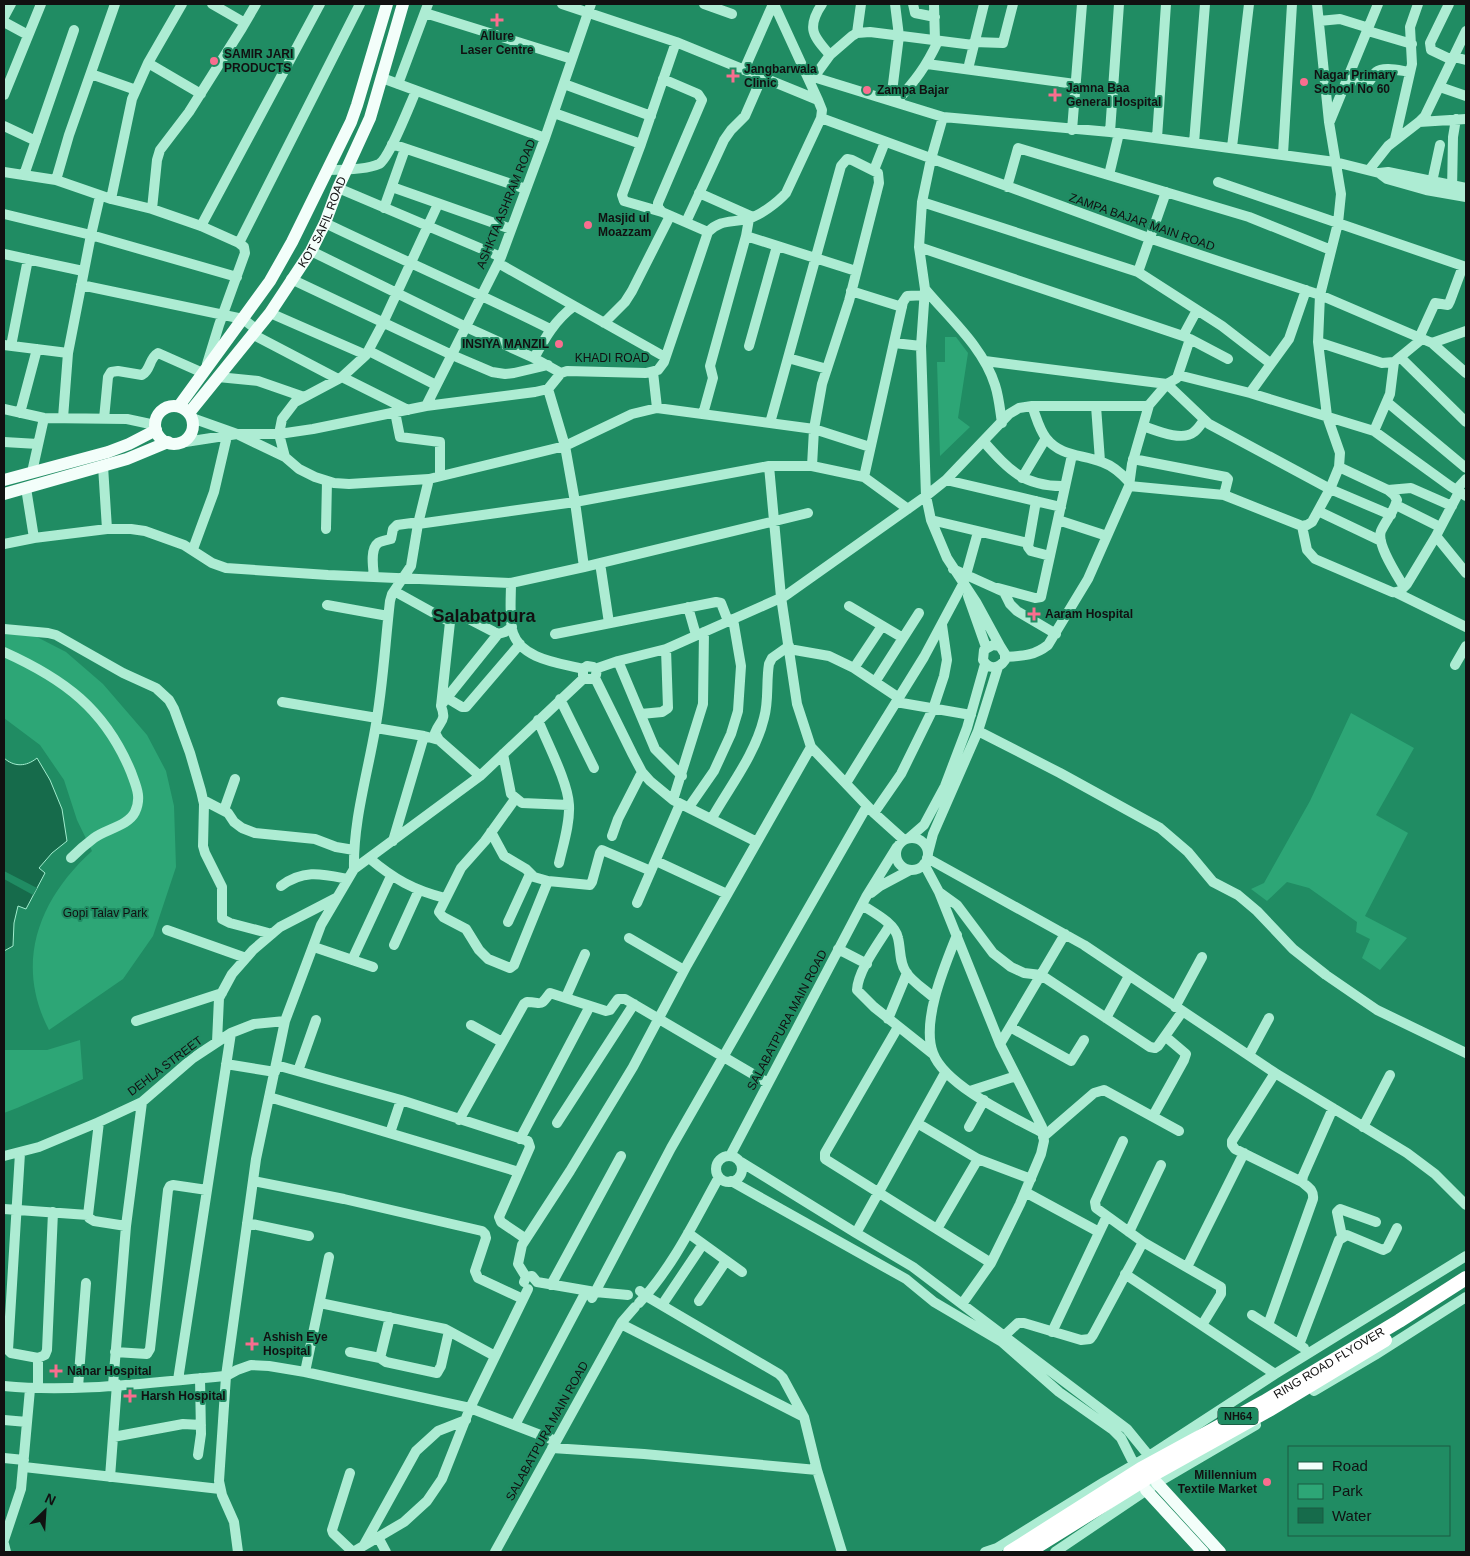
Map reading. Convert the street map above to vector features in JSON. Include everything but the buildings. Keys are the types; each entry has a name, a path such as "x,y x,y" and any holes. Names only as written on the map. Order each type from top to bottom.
{"highway":[{"name":"RING ROAD FLYOVER","path":"1010,1552 1141,1469 1264,1402 1399,1321 1466,1278"},
{"name":"RING ROAD FLYOVER","path":"1028,1552 1147,1478 1269,1410 1466,1289"}],"main road":[{"name":"KOT SAFIL ROAD","path":"186,413 204,372 270,281 284,258 343,141 357,105 387,4"},
{"name":"KOT SAFIL ROAD","path":"186,413 218,377 270,312 311,251 370,118 403,4"},
{"path":"4,494 127,459 173,443 189,436 192,430 186,413 168,407 162,409 158,414 155,427 158,436 173,443"},
{"path":"4,480 117,449 155,427"},
{"path":"1152,1487 1203,1552"},
{"path":"1152,1487 1220,1552"}],"street":[{"path":"4,17 10,4"},
{"path":"4,95 41,4"},
{"path":"56,180 115,4"},
{"path":"111,199 132,98 148,63 182,4"},
{"path":"212,4 245,23"},
{"path":"152,209 157,160 160,150 201,94 256,4"},
{"path":"201,226 320,4"},
{"path":"239,243 360,4"},
{"path":"562,4 589,8 818,100"},
{"path":"704,4 732,14"},
{"path":"676,42 622,198 624,201 666,214 708,232 715,224 751,218 777,202 786,193 821,118 822,110 810,76 774,4"},
{"path":"744,70 774,4"},
{"path":"822,4 812,26 816,38 830,55"},
{"path":"857,33 861,4"},
{"path":"893,101 899,36 895,4"},
{"path":"914,4 915,13 935,16"},
{"path":"893,101 914,82 927,64 937,41 934,4"},
{"path":"968,69 984,4"},
{"path":"810,76 830,55 857,33 870,32 973,44 1003,43 1013,4"},
{"path":"1072,130 1082,4"},
{"path":"1108,175 1115,132 1119,4"},
{"path":"1157,138 1166,4"},
{"path":"1194,143 1205,4"},
{"path":"1232,148 1248,4"},
{"path":"1283,154 1292,4"},
{"path":"1129,484 1224,495 1302,526 1312,522 1330,489 1339,467 1340,453 1327,416 1318,342 1320,295 1338,223 1341,194 1329,122 1317,4"},
{"path":"1329,122 1378,4"},
{"path":"1395,139 1412,64 1410,27 1418,4"},
{"path":"1449,4 1430,43 1430,47 1431,50 1453,59 1466,60"},
{"path":"398,84 427,8 572,59"},
{"name":"ASHKTA ASHRAM ROAD","path":"426,406 499,260 554,113 589,8"},
{"path":"1319,21 1340,19 1412,44"},
{"path":"4,22 28,35"},
{"path":"24,175 74,30"},
{"path":"1374,172 1380,154 1395,139 1425,116 1466,31"},
{"path":"148,63 201,94"},
{"path":"927,64 1075,84"},
{"path":"1348,79 1368,82 1371,81 1376,72 1385,69 1410,72"},
{"path":"91,74 136,90"},
{"path":"810,76 943,117 1072,130 1115,132 1283,154 1335,162 1374,172 1387,179 1426,190 1466,188"},
{"path":"686,222 724,140 745,116 762,77"},
{"path":"382,78 545,138"},
{"path":"663,79 698,94 702,100 658,203 658,207 666,214"},
{"path":"564,84 651,116"},
{"path":"1440,87 1466,96"},
{"path":"328,170 346,170 379,164 383,161 416,91"},
{"path":"554,113 641,144"},
{"path":"943,117 931,159 922,202 918,247 925,292 921,346 926,496 931,520 940,544 952,568 965,583 976,602 1004,651 1005,657 1003,663 998,667 978,731 933,834 926,858 916,870 905,869 896,857 903,842 924,825 933,812 945,786 971,715 985,664 982,653 986,647 993,644 1000,646"},
{"name":"ZAMPA BAJAR MAIN ROAD","path":"821,118 1150,239 1320,295 1424,340 1466,373"},
{"path":"1419,122 1461,119 1453,138 1452,190"},
{"path":"4,126 36,141"},
{"path":"874,170 885,142"},
{"path":"392,144 526,189"},
{"path":"1432,182 1440,145"},
{"path":"1007,187 1018,148 1249,217 1331,250"},
{"path":"384,208 405,149"},
{"path":"770,423 844,161 847,159 852,160 878,173 879,183 851,291 819,399 814,429 812,466"},
{"path":"4,172 56,180 100,196 152,209 201,226 239,243 245,250 204,372 158,353 153,357 147,371 142,375 118,370 111,372 108,378 104,419"},
{"path":"1374,172 1388,172 1432,182 1466,197"},
{"path":"1218,182 1465,267 1448,305 1435,303 1424,340"},
{"path":"392,187 511,229"},
{"path":"338,188 428,226 499,260 574,306 665,357"},
{"path":"1138,272 1166,192"},
{"path":"699,193 751,218"},
{"path":"63,418 68,353 100,196"},
{"path":"922,202 1138,272 1222,326 1270,364"},
{"path":"285,457 279,434 285,414 295,402 340,378 367,353 383,323 438,204"},
{"path":"4,214 91,235 237,277"},
{"path":"604,323 625,302 632,291 666,214"},
{"path":"703,414 712,378 710,366 751,218"},
{"path":"325,223 410,264 482,295 550,329"},
{"name":"KHADI ROAD","path":"548,389 561,373 567,371 646,373 653,372 661,367 708,232"},
{"path":"746,236 856,271"},
{"path":"749,346 777,246"},
{"path":"918,247 1186,337 1228,359"},
{"path":"311,251 534,358 561,373"},
{"path":"4,254 84,271"},
{"path":"28,260 8,345 68,353"},
{"path":"291,279 452,355 498,373 514,373 548,365"},
{"path":"81,285 243,319 254,331 340,378 408,410"},
{"path":"1250,393 1289,339 1306,290"},
{"path":"851,291 902,307"},
{"path":"864,477 903,302 907,296 925,292"},
{"path":"925,292 963,333 985,361 996,386 1002,423"},
{"path":"534,358 550,329 574,306"},
{"path":"1005,657 1028,656 1040,652 1048,645 1088,579 1129,484 1133,460 1149,405 1167,384 1177,378 1186,337 1196,310"},
{"path":"270,312 367,353 436,385"},
{"path":"1318,342 1382,363 1397,360 1424,340 1454,335 1466,330"},
{"path":"894,343 921,346"},
{"path":"20,414 37,349"},
{"path":"788,358 827,369"},
{"path":"1374,431 1387,402 1397,360"},
{"path":"1397,360 1466,422"},
{"path":"985,361 1167,384 1209,424 1330,489 1391,515"},
{"path":"653,372 657,408"},
{"path":"1178,375 1250,393 1374,431 1460,492"},
{"path":"218,377 258,381 304,397"},
{"path":"173,443 232,435 279,434 426,406 548,389 566,446 584,567"},
{"path":"1387,402 1466,468"},
{"path":"595,673 618,661 666,649 781,597 926,496 946,480 1009,414 1018,408 1032,406 1149,405"},
{"path":"1032,406 1046,438 1054,446 1072,455 1100,461 1110,466 1124,476 1129,484"},
{"path":"1096,406 1100,461"},
{"path":"186,413 285,457 299,469 315,477 349,484 429,479 566,446 632,414 657,408 814,429 870,446"},
{"path":"4,409 44,418 127,419 155,427"},
{"path":"395,412 400,437 440,442 440,476"},
{"path":"32,472 44,418"},
{"path":"1143,426 1163,433 1188,436 1194,433 1204,420"},
{"path":"193,549 232,435"},
{"path":"1022,478 1046,438"},
{"path":"4,442 38,444"},
{"path":"984,442 1005,466 1022,478 1034,483 1050,486 1065,486"},
{"path":"965,583 998,588 1035,598 1041,597 1072,455"},
{"path":"1133,460 1226,477 1228,479 1224,495"},
{"path":"103,466 107,529"},
{"path":"374,576 373,554 376,545 379,542 391,539 393,529 397,524 418,523 575,502 769,466 812,466 864,477 908,508"},
{"path":"769,466 781,597 798,704 811,748 903,842"},
{"path":"1339,467 1388,490 1398,500 1380,536 1400,590 1466,627"},
{"path":"354,869 354,850 376,723 390,601 394,591 411,566 418,523 429,479"},
{"path":"1302,526 1307,550 1315,559 1392,592 1400,590 1438,532 1466,479"},
{"path":"946,480 1061,507"},
{"path":"326,529 327,481"},
{"path":"26,488 34,538"},
{"path":"1388,490 1411,488 1452,506"},
{"path":"1036,501 1028,543 1029,550 1050,556"},
{"path":"1396,505 1438,532 1466,573"},
{"path":"1318,511 1381,541"},
{"path":"4,544 34,538 107,529 131,529 145,531 193,549 212,563 226,568 328,575 511,583 808,512"},
{"path":"931,520 1028,543"},
{"path":"1058,520 1107,536"},
{"path":"846,783 898,700 965,583 978,532"},
{"path":"600,563 609,623"},
{"path":"511,583 512,627 513,633 520,644 534,655 584,674"},
{"path":"965,583 970,606 986,647"},
{"path":"998,588 1004,592 1010,604 1017,611 1056,634"},
{"path":"394,591 450,622 443,720 435,732 439,740 480,776"},
{"path":"555,634 719,602 730,620 741,666 738,711 731,734 714,771 681,804 637,903"},
{"path":"327,605 388,616"},
{"path":"849,606 903,638"},
{"path":"681,804 682,776 703,704 700,634 688,607"},
{"path":"875,682 919,614"},
{"path":"469,619 498,634"},
{"path":"515,1425 590,1296 723,1057 871,809 901,774 932,709 944,676 946,660 942,625"},
{"path":"854,668 882,626"},
{"path":"444,702 498,634 512,627"},
{"path":"4,629 56,635 163,693 174,709 190,754 203,800 205,853 222,887 222,919 230,923 272,934"},
{"path":"444,702 466,707 520,644"},
{"path":"1455,665 1466,646"},
{"path":"712,818 740,772 760,732 765,716 769,664 772,658 789,647 829,656 854,668 898,700 932,709 971,715"},
{"path":"641,714 662,712 668,708 666,649"},
{"path":"4,652 51,675 68,688 99,718 113,736 127,762 139,794 138,804 130,819 92,839 71,858"},
{"path":"618,661 655,749 682,776"},
{"path":"985,664 991,667 998,667"},
{"path":"238,1552 234,1522 222,1495 219,1481 226,1376 253,1181 285,1021 324,921 354,869 480,776 560,699 584,674 589,666 595,673 642,772 650,781 681,804 757,842"},
{"path":"560,699 594,768"},
{"path":"282,702 376,723 439,740"},
{"path":"538,720 564,782 569,805 568,824 560,863"},
{"path":"978,731 1060,773 1160,828 1188,852 1213,882 1238,895 1257,911 1293,949 1326,975 1377,1010 1466,1053"},
{"path":"393,840 424,736"},
{"path":"811,748 684,970 633,1067 570,1171 522,1245 518,1264 526,1277 524,1284 590,1296 634,1299 662,1305 779,1374 804,1417 817,1470 842,1552"},
{"path":"503,754 511,794 515,799 522,803 569,805"},
{"path":"612,836 618,819 642,772"},
{"path":"224,810 235,779"},
{"path":"515,799 461,868 445,898 439,912 440,916 466,929 479,950 488,959 510,968 514,965 548,881"},
{"path":"203,800 224,810 242,828 255,834 316,839 336,847 354,850"},
{"path":"491,832 504,856 522,866 534,877 548,881 590,885 602,850 651,872"},
{"path":"903,842 919,840 923,843 926,858 977,990 1000,1044 1042,1127 1044,1141 1026,1192 991,1263 962,1304"},
{"name":"SALABATPURA MAIN ROAD","path":"730,1156 864,901 903,842"},
{"path":"369,858 391,876 419,890 445,898"},
{"path":"926,858 1100,955 1275,1073 1422,1163 1466,1205"},
{"path":"656,861 727,894"},
{"path":"910,870 880,886 864,901 890,925 898,936 902,964 907,974 934,998"},
{"path":"508,922 530,874"},
{"path":"281,886 297,876 323,875 348,879"},
{"path":"352,960 391,876"},
{"path":"394,945 419,890"},
{"path":"939,892 957,905 993,953 1024,973 1041,975 1150,1047 1155,1048 1166,1037 1202,957"},
{"path":"217,1042 218,1009 222,993 232,974 272,934 296,918 337,898"},
{"path":"890,925 866,964 858,984 858,990 863,997 933,1054 945,1073 984,1100 1043,1135"},
{"path":"167,930 246,958"},
{"path":"1000,1044 1065,934"},
{"path":"933,1054 930,1040 934,998 957,935"},
{"path":"629,938 684,970"},
{"path":"314,947 374,967"},
{"path":"838,949 866,964"},
{"path":"566,997 585,954"},
{"path":"888,1019 907,974"},
{"path":"1106,1018 1129,976"},
{"path":"136,1021 222,993"},
{"path":"459,1120 524,1004 527,1002 543,1003 550,993 606,1011 610,1010 618,999 621,998 768,1083"},
{"path":"557,1123 634,1004"},
{"path":"520,1139 590,1006"},
{"path":"1249,1055 1269,1018"},
{"path":"298,1071 316,1020"},
{"name":"DEHLA STREET","path":"4,1156 38,1147 142,1102 193,1058 231,1033 254,1024 285,1021"},
{"path":"471,1025 502,1042"},
{"path":"898,1027 825,1153 825,1159 991,1263"},
{"path":"1010,1027 1071,1061 1084,1040"},
{"path":"178,1380 231,1033"},
{"path":"1153,1116 1186,1054 1166,1037"},
{"path":"226,1064 298,1071 401,1100 528,1141 530,1147 499,1217 501,1222 526,1239"},
{"path":"856,1233 945,1073"},
{"path":"1268,1325 1314,1193 1312,1189 1302,1182 1232,1146 1232,1141 1275,1073"},
{"path":"1363,1127 1390,1075"},
{"path":"970,1091 1016,1076"},
{"path":"1043,1135 1099,1091 1108,1091 1179,1131"},
{"path":"269,1097 519,1172"},
{"path":"390,1134 401,1100"},
{"path":"969,1127 984,1100"},
{"path":"110,1477 115,1352 126,1226 142,1102"},
{"path":"1302,1182 1333,1108"},
{"path":"99,1122 88,1215 94,1221 126,1226"},
{"path":"917,1123 978,1158 1031,1178"},
{"path":"1123,1141 1095,1202 1096,1208 1143,1242 1221,1287 1221,1294 1202,1325"},
{"path":"20,1153 16,1210 8,1260 6,1341 11,1354 38,1358 45,1355 47,1350 53,1212"},
{"path":"1187,1267 1244,1153"},
{"path":"551,1285 621,1156"},
{"path":"730,1156 738,1159 913,1267 1127,1429 1149,1456 1152,1487 1134,1464 1120,1438 1113,1430 1059,1392 1002,1342 934,1302 906,1279 731,1181 723,1180 716,1169 722,1158 730,1156"},
{"path":"937,1229 978,1158"},
{"path":"731,1181 738,1178 741,1174 741,1162"},
{"path":"1129,1232 1161,1165"},
{"name":"SALABATPURA MAIN ROAD","path":"495,1552 634,1299 656,1284 720,1177"},
{"path":"253,1181 344,1199 482,1231 486,1238 475,1275 523,1299"},
{"path":"115,1352 147,1354 150,1349 170,1186 207,1190"},
{"path":"1026,1192 1099,1232"},
{"path":"4,1209 88,1215"},
{"path":"1342,1236 1337,1216 1337,1212 1340,1209 1376,1222"},
{"path":"1052,1332 1107,1216"},
{"path":"247,1223 309,1236"},
{"path":"1299,1344 1338,1240 1342,1236 1347,1235 1383,1250 1387,1248 1397,1228"},
{"path":"688,1233 742,1272"},
{"path":"1004,1336 1018,1323 1024,1323 1080,1340 1090,1339 1094,1335 1143,1242"},
{"path":"662,1305 703,1244"},
{"path":"985,1552 997,1548 1149,1456 1275,1374 1466,1256"},
{"path":"305,1372 329,1257"},
{"path":"699,1301 726,1260"},
{"path":"1125,1274 1275,1374"},
{"path":"78,1387 86,1283"},
{"path":"350,1473 332,1530 353,1552 404,1522 428,1501 442,1479 470,1408 523,1299 534,1286 551,1285 590,1296"},
{"path":"1055,1552 1152,1487 1375,1355 1466,1297"},
{"path":"320,1303 449,1331 496,1356"},
{"path":"1252,1315 1310,1352"},
{"path":"380,1358 390,1317"},
{"path":"622,1323 804,1417"},
{"path":"350,1352 437,1373 441,1366 449,1331"},
{"path":"4,1540 6,1528 21,1490 27,1422 38,1358"},
{"path":"4,1386 34,1388 78,1387 178,1380 226,1376 251,1365 269,1366 470,1408 515,1425 554,1444 817,1470"},
{"path":"198,1455 201,1434 200,1378"},
{"path":"4,1420 27,1422"},
{"path":"363,1546 416,1451 438,1431 466,1420"},
{"path":"113,1437 183,1424 201,1425"},
{"path":"4,1458 24,1464 110,1477 220,1489"},
{"path":"378,1537 386,1552"},
{"path":"4,1544 6,1552"}],"green space":[{"path":"945,337 956,337 968,353 958,418 970,427 940,456 937,362 945,362"},
{"name":"Gopi Talav Park","path":"4,634 35,636 66,652 103,684 147,735 166,771 174,806 176,867 153,936 123,979 49,1030 39,1005 34,981 33,957 37,933 46,911 58,890 92,851 77,820 64,780 40,745 4,718"},
{"path":"1351,713 1414,748 1376,815 1408,833 1365,916 1407,938 1380,970 1362,958 1370,939 1356,932 1357,922 1309,888 1287,882 1267,901 1251,889 1264,883 1310,801"},
{"path":"80,1040 83,1079 4,1113 4,1050 47,1050"}],"water":[{"path":"4,758 20,765 29,763 37,758 50,780 62,809 67,841 52,853 39,868 45,873 26,909 18,906 14,923 13,946 4,951"}],"pier":[{"path":"4,871 37,888 33,895 4,879"}],"place":[{"name":"Allure Laser Centre","path":"497,20"},
{"name":"SAMIR JARI PRODUCTS","path":"214,61"},
{"name":"Jangbarwala Clinic","path":"733,76"},
{"name":"Nagar Primary School No 60","path":"1304,82"},
{"name":"Zampa Bajar","path":"867,90"},
{"name":"Jamna Baa General Hospital","path":"1055,95"},
{"name":"Masjid ul Moazzam","path":"588,225"},
{"name":"INSIYA MANZIL","path":"559,344"},
{"name":"Aaram Hospital","path":"1034,614"},
{"name":"Ashish Eye Hospital","path":"252,1344"},
{"name":"Nahar Hospital","path":"56,1371"},
{"name":"Harsh Hospital","path":"130,1396"},
{"name":"Millennium Textile Market","path":"1267,1482"}],"district":[{"name":"Salabatpura","path":"484,616"}]}
